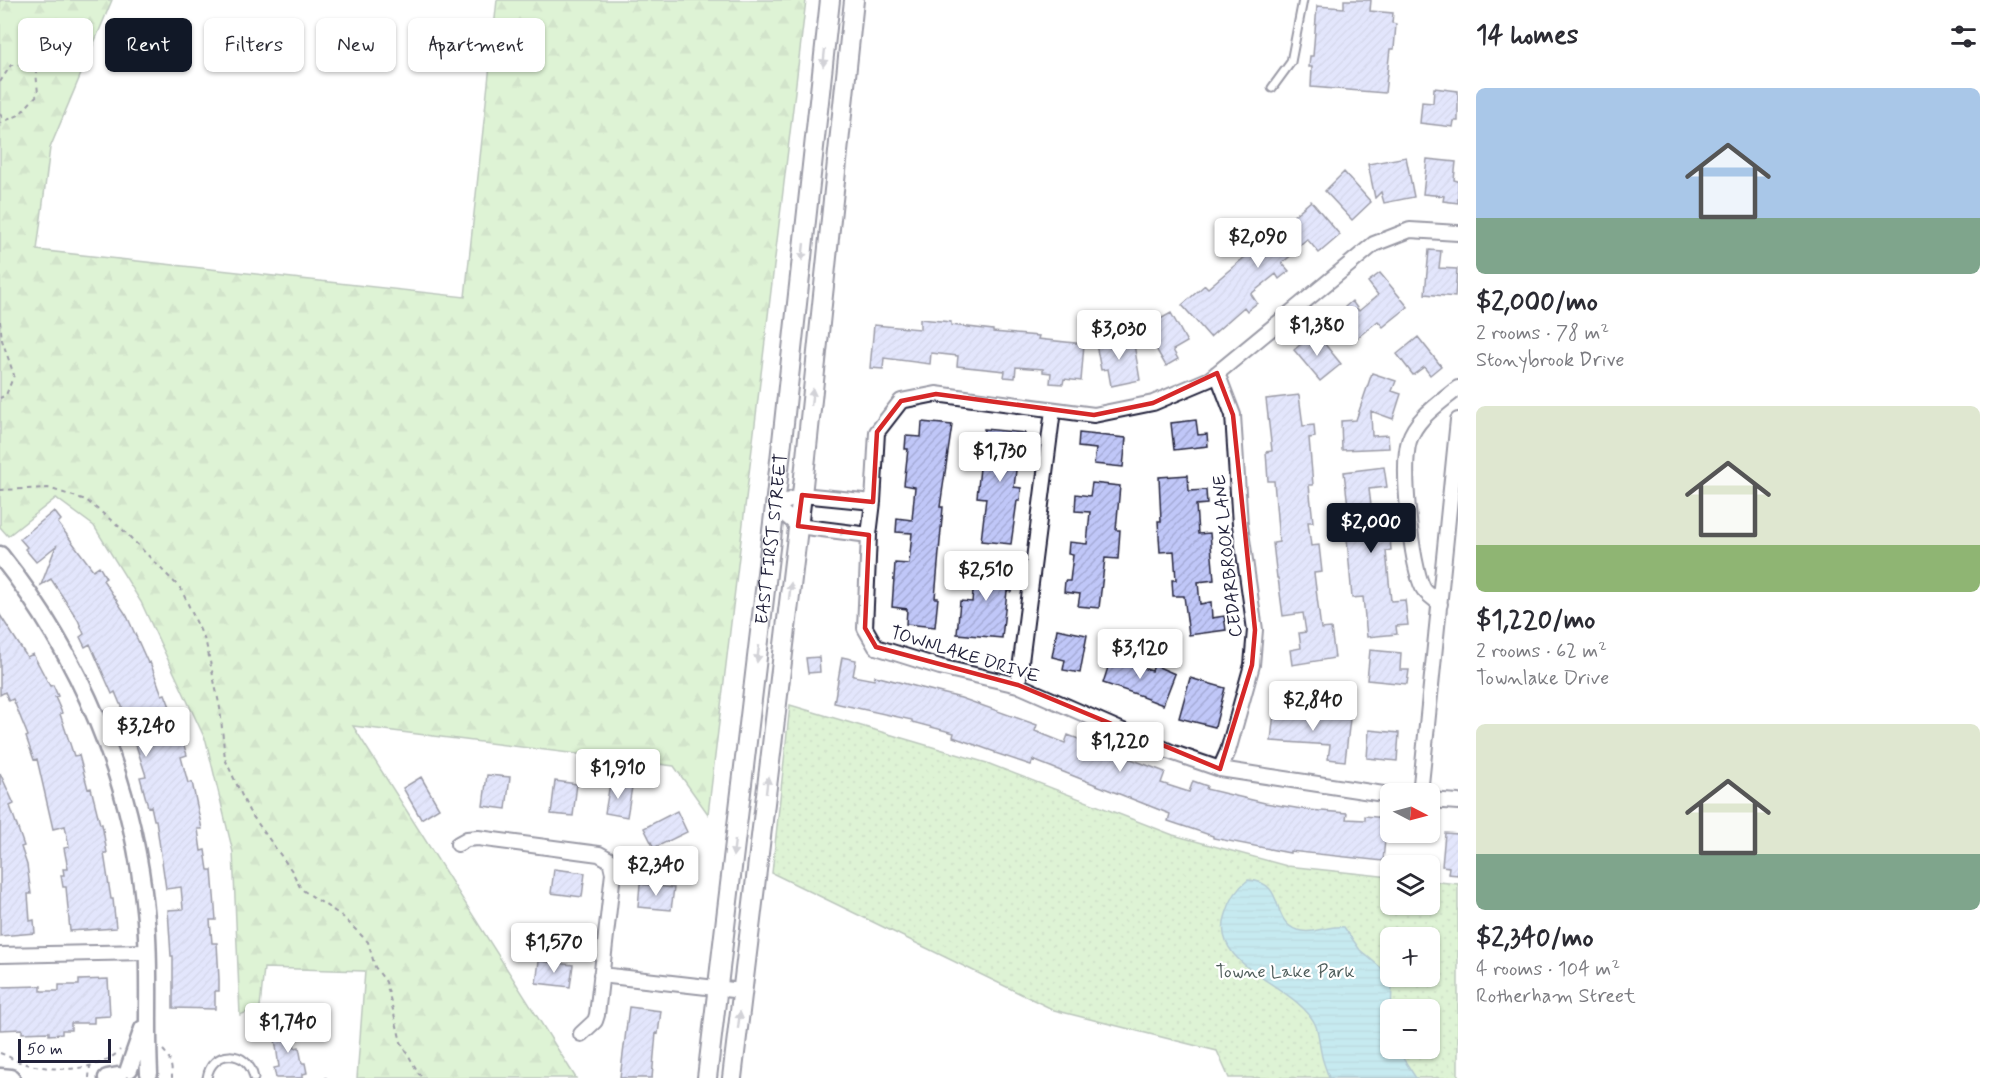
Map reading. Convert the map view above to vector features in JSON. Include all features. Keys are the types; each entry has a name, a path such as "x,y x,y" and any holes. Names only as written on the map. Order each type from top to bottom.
{"main road":[{"name":"EAST FIRST STREET","path":"707,1078 776,506 830,0"},
{"name":"EAST FIRST STREET","path":"732,1078 802,495 854,0"}],"street":[{"name":"TOWNLAKE DRIVE","path":"1380,793 1221,769 1171,752 1018,685 940,667 876,646 865,628 869,535 878,432 901,401 936,394 1094,415 1153,403 1210,379 1374,244 1410,230 1458,233"},
{"name":"CEDARBROOK LANE","path":"1217,373 1233,415 1240,525 1255,630 1252,665 1221,769"},
{"path":"1440,604 1424,590 1415,561 1406,481 1408,442 1419,420 1458,388"},
{"path":"1018,685 1053,410"},
{"path":"1421,783 1458,420"},
{"path":"869,535 798,526 776,506 802,495 873,502"},
{"path":"0,555 18,577 64,649 118,772 130,818 145,909 147,1020 151,1075"},
{"path":"1440,801 1458,802"},
{"path":"458,844 467,839 478,838 599,854 610,860 614,873 597,1015 591,1026 581,1034"},
{"path":"0,955 146,952"},
{"path":"601,975 742,991"},
{"path":"118,1075 147,1020"},
{"path":"118,1075 143,1070 151,1075"},
{"path":"0,1077 11,1078"}],"lane":[{"path":"1272,88 1291,62 1303,0"},
{"path":"207,1078 207,1073 217,1060 230,1055 243,1059 252,1067 254,1078"}],"path":[{"path":"0,82 11,65 28,65 36,71 39,84 38,94 19,115 0,123"},
{"path":"0,114 4,120"},
{"path":"0,321 2,340 14,375 6,395 0,398"},
{"path":"0,490 48,488 86,500 121,528 181,589 206,643 220,708 225,759 249,812 292,871 301,890 342,916 368,942 375,967 386,982 402,1042 419,1074 425,1078"},
{"path":"0,1053 24,1064 55,1068 90,1066 106,1061 119,1052 123,1045"},
{"path":"161,1049 168,1056 172,1078"},
{"path":"89,1078 90,1066"},
{"path":"416,1078 419,1074"}],"highlighted area":[{"path":"1217,373 1233,415 1255,630 1252,665 1220,769 1018,685 876,647 865,628 869,535 798,526 802,495 873,502 877,432 901,401 936,394 1094,415 1153,403"}],"green space":[{"path":"0,0 112,0 93,45 93,18 18,18 18,72 82,72 50,148 37,250 465,297 489,72 545,72 545,18 495,18 497,0 806,0 708,814 674,766 353,726 576,1078 357,1078 365,971 264,968 260,1007 240,1015 233,852 206,741 141,602 94,526 56,498 8,536 0,527"},
{"name":"Towne Lake Park","path":"790,705 987,763 1173,835 1287,866 1380,876 1380,915 1440,915 1440,882 1458,884 1458,1078 1229,1078 1217,1051 1054,1010 772,873"}],"water":[{"path":"1248,880 1260,882 1268,887 1283,918 1288,925 1297,930 1315,931 1344,927 1360,950 1380,967 1380,987 1392,987 1392,999 1380,999 1380,1059 1404,1059 1416,1078 1329,1078 1315,1024 1305,1010 1241,962 1229,948 1224,932 1226,914 1229,904 1240,887"}],"building":[{"path":"1344,0 1371,0 1370,11 1393,13 1392,23 1396,24 1394,49 1390,49 1385,93 1311,87 1312,67 1309,67 1310,56 1313,56 1317,6 1344,8"},
{"path":"1434,88 1458,91 1458,121 1454,121 1453,127 1420,123 1422,102 1433,103"},
{"path":"1406,157 1414,197 1384,203 1381,192 1375,198 1368,164"},
{"path":"1427,159 1456,162 1454,180 1458,181 1458,203 1443,201 1444,196 1423,194"},
{"path":"1344,172 1371,202 1352,220 1325,191"},
{"path":"1311,201 1340,235 1319,253 1307,239 1282,263 1289,271 1279,279 1276,274 1251,294 1257,303 1247,311 1244,307 1210,337 1182,305 1205,285 1208,288"},
{"path":"1429,250 1441,251 1439,268 1457,269 1455,297 1425,294"},
{"path":"1380,273 1408,307 1383,327 1378,321 1352,342 1333,317 1352,301 1359,311 1378,295 1368,282"},
{"path":"1171,313 1187,342 1173,350 1178,359 1166,366 1144,328"},
{"path":"920,319 951,322 951,325 993,330 993,332 1039,336 1038,339 1084,344 1081,381 1064,379 1063,384 1050,383 1051,373 1043,372 1043,369 1016,367 1015,378 1004,377 1005,371 957,366 958,356 931,353 930,364 884,358 883,369 870,368 874,325 920,329"},
{"path":"1315,332 1341,364 1320,381 1294,350"},
{"path":"1418,337 1441,366 1430,375 1424,367 1413,375 1397,354"},
{"path":"1133,338 1140,380 1111,386 1108,369 1101,370 1096,344"},
{"path":"1372,373 1396,381 1392,391 1401,394 1393,419 1371,411 1372,436 1388,435 1389,448 1342,450 1341,421 1356,420"},
{"path":"1299,395 1303,426 1314,425 1315,437 1309,438 1313,485 1309,485 1313,522 1308,522 1311,546 1319,545 1322,572 1314,573 1321,629 1331,628 1335,658 1292,665 1290,650 1301,648 1299,633 1306,632 1303,613 1283,616 1273,543 1279,542 1274,481 1268,481 1266,452 1272,451 1266,399"},
{"path":"1196,420 1198,435 1207,434 1208,446 1174,450 1171,423"},
{"path":"922,422 952,425 940,507 943,507 935,598 938,598 935,627 906,624 907,609 892,607 895,563 909,564 912,533 896,532 897,518 912,520 915,487 904,485 908,449 905,449 906,436 921,437"},
{"path":"984,429 1025,433 1021,462 1017,462 1014,487 1021,488 1011,544 981,541 986,498 977,497"},
{"path":"1079,433 1126,438 1123,467 1094,464 1096,449 1078,447"},
{"path":"1384,467 1387,487 1369,489 1372,513 1388,512 1391,550 1386,551 1391,601 1405,600 1408,625 1396,626 1397,634 1367,637 1363,597 1352,598 1345,515 1349,515 1344,472"},
{"path":"1188,475 1189,491 1206,490 1207,504 1196,505 1198,534 1210,533 1214,580 1198,582 1200,604 1211,602 1212,618 1224,616 1226,630 1189,635 1184,596 1173,596 1172,580 1176,580 1174,551 1160,552 1158,521 1161,521 1159,477"},
{"path":"1092,483 1120,486 1116,530 1120,530 1118,559 1105,558 1099,608 1078,606 1080,594 1064,592 1065,581 1070,581 1073,555 1068,554 1069,542 1087,544 1090,512 1075,511 1076,494 1090,496"},
{"path":"54,511 61,520 58,523 93,570 99,566 106,578 103,580 127,616 148,663 150,662 162,695 165,694 178,727 187,755 181,757 188,783 192,782 202,829 198,829 201,851 205,850 208,870 212,870 216,920 210,920 212,943 217,943 219,979 219,991 215,991 215,1009 173,1008 173,956 171,956 168,910 183,909 181,887 166,889 156,820 154,820 151,806 148,807 140,777 146,776 133,736 121,704 115,692 112,694 90,644 85,647 80,637 84,634 78,620 51,579 41,585 56,546 36,562 20,539"},
{"path":"976,560 1005,563 1004,576 1014,577 1012,592 1007,591 1002,638 957,634 960,601 972,602"},
{"path":"0,615 27,657 33,654 58,696 55,697 74,756 79,755 88,789 91,788 100,824 102,824 107,853 104,853 116,928 70,931 66,887 63,887 61,875 64,875 63,869 68,869 64,848 69,847 65,826 53,829 37,759 34,760 26,737 28,736 13,699 9,701 5,692 0,695"},
{"path":"1057,629 1087,635 1080,673 1063,670 1065,660 1052,657"},
{"path":"1370,650 1401,653 1400,670 1409,670 1407,684 1367,680"},
{"path":"819,657 820,672 808,673 806,658"},
{"path":"842,657 856,660 853,676 874,680 875,676 961,698 1037,725 1035,731 1065,743 1068,735 1165,772 1161,783 1189,792 1193,781 1207,786 1206,789 1265,803 1347,813 1346,819 1365,820 1365,816 1380,817 1380,843 1385,843 1384,855 1380,855 1380,861 1290,851 1290,853 1213,838 1213,836 1168,821 1170,814 1033,760 1031,765 953,737 954,733 912,722 912,720 834,703"},
{"path":"1111,658 1152,671 1154,665 1175,674 1163,705 1103,683"},
{"path":"1190,678 1225,688 1215,727 1179,718"},
{"path":"1274,712 1350,719 1345,761 1328,759 1330,745 1271,741"},
{"path":"1369,730 1399,733 1397,761 1367,758"},
{"path":"0,773 14,804 10,806 24,846 21,847 27,865 31,894 28,894 30,921 34,920 35,933 0,936"},
{"path":"487,775 510,777 506,809 483,806"},
{"path":"421,777 439,808 421,819 403,788"},
{"path":"555,781 577,784 573,816 551,814"},
{"path":"610,783 632,787 627,817 605,813"},
{"path":"677,811 687,832 654,848 644,828"},
{"path":"1445,833 1458,834 1458,875 1448,874 1449,867 1442,866"},
{"path":"554,869 585,873 582,897 551,893"},
{"path":"640,884 674,888 671,910 638,907"},
{"path":"539,961 573,965 570,987 536,983"},
{"path":"108,979 110,1016 94,1017 94,1023 71,1023 71,1030 62,1030 62,1034 22,1033 22,1029 0,1030 0,987 41,986 41,991 59,991 59,985 79,985 79,980"},
{"path":"629,1007 661,1011 658,1034 656,1033 652,1078 620,1078"},
{"path":"291,1022 295,1048 299,1047 302,1063 305,1063 307,1073 303,1074 303,1078 276,1078 274,1068 279,1067 273,1025"}]}
